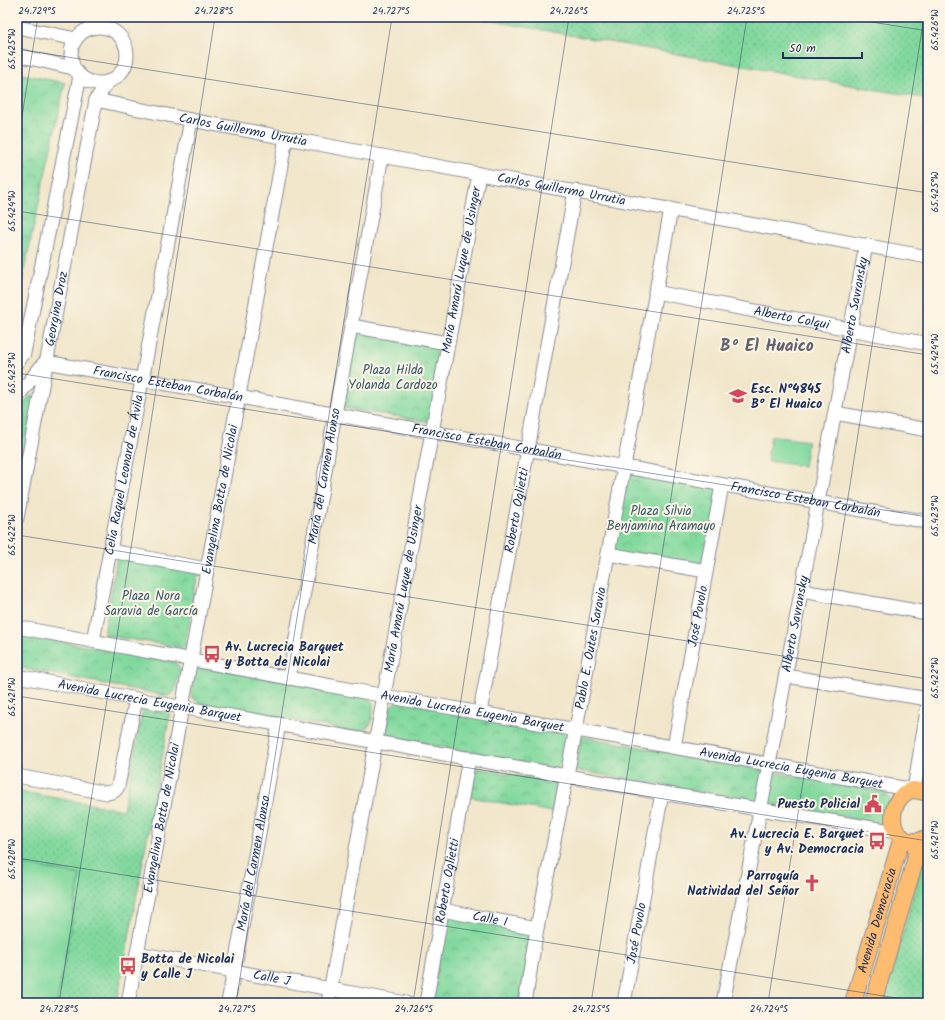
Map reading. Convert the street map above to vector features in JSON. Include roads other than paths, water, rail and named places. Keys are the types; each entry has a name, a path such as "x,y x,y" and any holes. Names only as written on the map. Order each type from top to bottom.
{"main road":[{"path":"916,838 893,820 894,807 905,793 921,792"},
{"name":"Avenida Democracia","path":"853,1003 916,838"},
{"name":"Avenida Democracia","path":"873,1003 915,861 916,838"}],"street":[{"path":"17,27 76,39"},
{"path":"17,55 77,72 92,83 107,83 116,78 123,71 126,62 126,48 119,35 102,27 92,28 83,32 76,39 72,48 71,58 77,72"},
{"name":"Georgina Droz","path":"21,357 77,72"},
{"name":"Georgina Droz","path":"17,518 46,362 98,100 107,83"},
{"name":"Carlos Guillermo Urrutia","path":"98,100 286,138 928,257"},
{"name":"Celia Raquel Leonard de Ávila","path":"93,641 191,120"},
{"name":"Evangelina Botta de Nicolai","path":"128,1003 206,569 286,138"},
{"name":"María del Carmen Alonso","path":"289,678 382,156"},
{"name":"María Amarú Luque de Usinger","path":"328,1003 479,174"},
{"name":"Roberto Oglietti","path":"480,712 575,192"},
{"name":"Pablo E. Outes Saravia","path":"525,1003 671,209"},
{"name":"Alberto Savransky","path":"723,1003 770,764 866,245"},
{"name":"Alberto Colqui","path":"655,292 928,344"},
{"path":"351,326 447,343"},
{"path":"17,397 46,362"},
{"name":"Francisco Esteban Corbalán","path":"46,362 928,522"},
{"path":"835,414 928,430"},
{"name":"José Povolo","path":"674,747 722,485"},
{"path":"111,551 206,569"},
{"path":"608,554 706,571"},
{"path":"802,591 928,612"},
{"name":"Avenida Lucrecia Eugenia Barquet","path":"17,627 384,696 576,729 921,792"},
{"name":"Avenida Lucrecia Eugenia Barquet","path":"17,676 182,708 376,741 916,838"},
{"path":"786,676 928,699"},
{"path":"17,776 107,794 113,792 118,786 136,699"},
{"path":"921,792 928,704"},
{"name":"María del Carmen Alonso","path":"228,1003 279,724"},
{"name":"Roberto Oglietti","path":"426,1003 469,758"},
{"name":"José Povolo","path":"624,1003 662,793"},
{"name":"Calle I","path":"442,910 538,928"},
{"name":"Calle J","path":"137,953 406,1003"}],"place":[{"name":"Esc. N°4845 B° El Huaico","path":"738,396"},
{"name":"Av. Lucrecia Barquet y Botta de Nicolai","path":"212,654"},
{"name":"Puesto Policial","path":"873,804"},
{"name":"Av. Lucrecia E. Barquet y Av. Democracia","path":"877,841"},
{"name":"Parroquía Natividad del Señor","path":"812,883"},
{"name":"Botta de Nicolai y Calle J","path":"128,966"}],"district":[{"name":"Bº El Huaico","path":"767,346"}],"park label":[{"name":"Plaza Hilda Yolanda Cardozo","path":"393,378"},
{"name":"Plaza Silvia Benjamina Aramayo","path":"661,518"},
{"name":"Plaza Nora Saravia de García","path":"151,604"}]}
